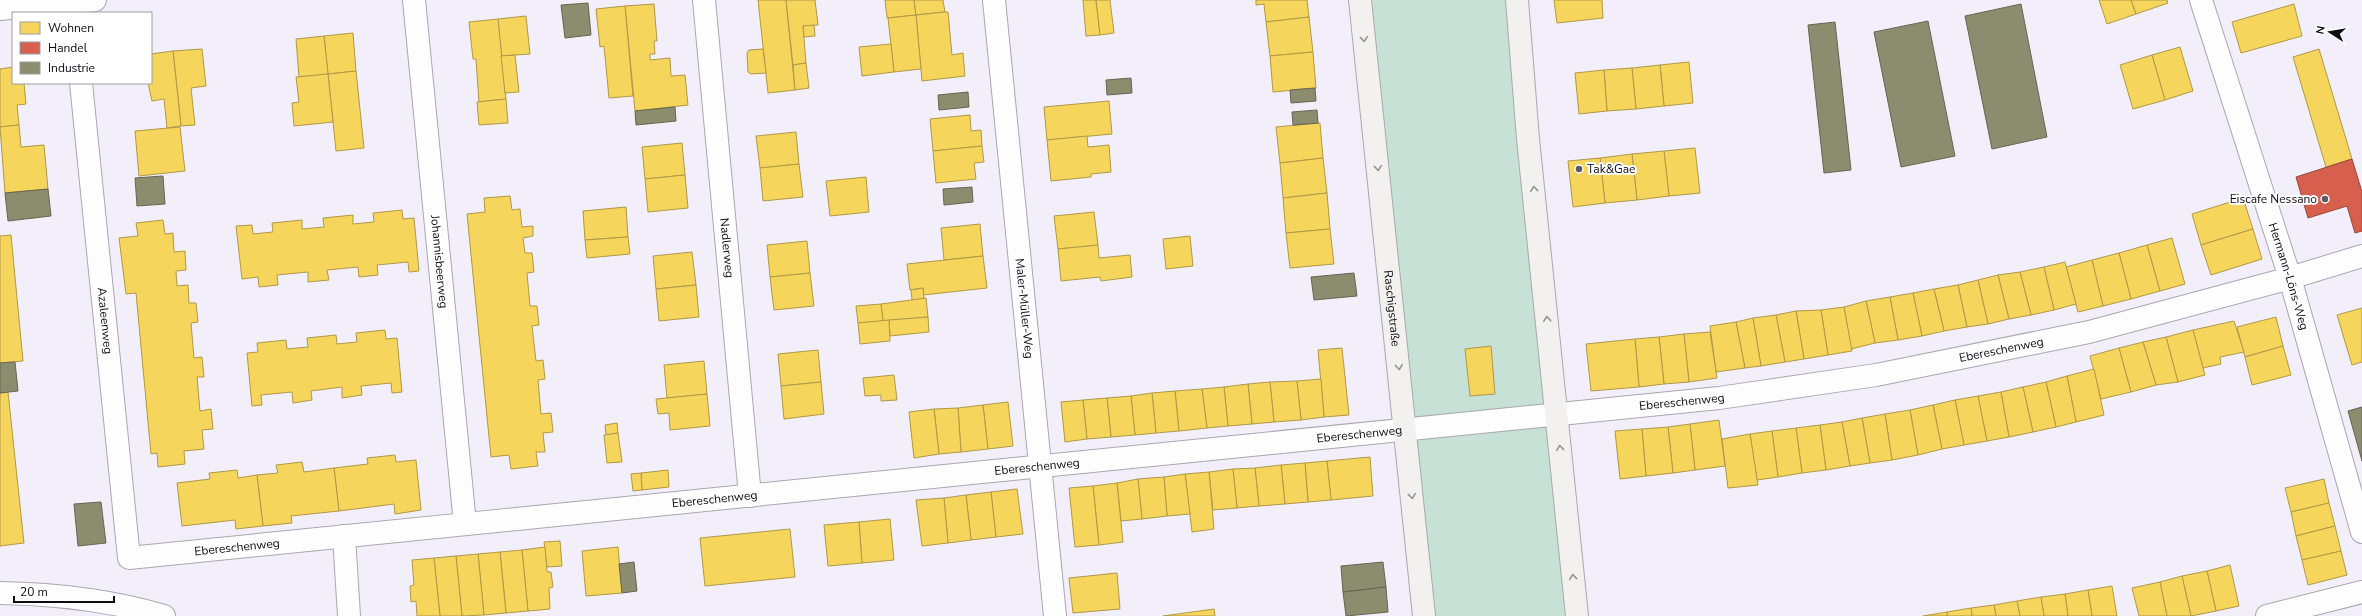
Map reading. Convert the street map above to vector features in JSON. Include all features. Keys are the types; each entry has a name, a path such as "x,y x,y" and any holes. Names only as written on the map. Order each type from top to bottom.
{"street":[{"path":"0,9 73,8 95,0"},
{"name":"Johannisbeerweg","path":"414,0 465,524"},
{"name":"Nadlerweg","path":"704,0 750,496"},
{"name":"Maler-Müller-Weg","path":"994,0 1054,616"},
{"name":"Raschigstraße","path":"1360,0 1406,430 1424,616"},
{"path":"1517,0 1556,415 1577,616"},
{"name":"Hermann-Löns-Weg","path":"2202,0 2290,278 2362,532"},
{"name":"Azaleenweg","path":"81,84 129,558"},
{"name":"Ebereschenweg","path":"129,558 1719,398 1876,375 2089,332 2290,278 2362,256"},
{"path":"344,536 349,616"},
{"path":"2267,616 2362,592"},
{"path":"0,593 56,594 131,606 164,616"}],"green space":[{"path":"1360,0 1517,0 1577,616 1424,616"}],"building: Wohnen":[{"path":"758,0 786,0 795,90 768,93"},
{"path":"786,0 815,0 818,25 803,26 806,63 793,65"},
{"path":"885,0 914,0 916,15 887,18"},
{"path":"914,0 943,0 945,12 916,15"},
{"path":"1083,0 1096,0 1100,35 1086,36"},
{"path":"1096,0 1110,0 1114,33 1100,35"},
{"path":"1256,0 1307,0 1309,17 1266,22 1264,4 1256,5"},
{"path":"1554,0 1602,0 1603,18 1557,23"},
{"path":"2099,0 2131,0 2136,14 2107,24"},
{"path":"2131,0 2167,0 2168,3 2136,14"},
{"path":"654,4 657,41 654,41 655,54 650,54 650,60 670,58 671,76 685,75 688,105 635,111 625,6"},
{"path":"2294,4 2302,36 2241,53 2232,22"},
{"path":"625,6 633,96 609,98 604,46 600,47 596,9"},
{"path":"948,12 952,55 963,53 965,76 922,81 916,15"},
{"path":"916,15 921,69 894,72 888,18"},
{"path":"526,16 530,54 501,56 498,19"},
{"path":"1309,17 1313,52 1270,56 1266,22"},
{"path":"498,19 506,99 479,102 476,59 473,59 469,22"},
{"path":"814,25 815,36 804,37 803,26"},
{"path":"353,33 356,71 328,74 324,36"},
{"path":"324,36 328,74 299,77 296,39"},
{"path":"891,44 894,72 862,76 859,47"},
{"path":"2180,47 2193,91 2165,100 2152,55"},
{"path":"202,49 206,86 191,88 195,125 181,126 173,51"},
{"path":"763,49 766,73 751,74 748,72 747,53 749,50"},
{"path":"2319,49 2352,159 2326,167 2293,57"},
{"path":"173,51 181,126 167,128 164,99 152,101 148,84 152,84 152,54"},
{"path":"1313,52 1316,88 1273,92 1270,56"},
{"path":"515,55 519,92 505,93 501,56"},
{"path":"2152,55 2165,100 2133,109 2120,65"},
{"path":"1689,62 1693,103 1664,106 1660,65"},
{"path":"806,63 809,88 795,90 793,65"},
{"path":"1660,65 1664,106 1636,109 1632,68"},
{"path":"12,67 12,84 24,84 26,104 17,105 19,125 0,127 0,69"},
{"path":"1632,68 1636,109 1607,111 1604,70"},
{"path":"1604,70 1607,111 1579,114 1575,73"},
{"path":"356,71 364,148 336,151 328,74"},
{"path":"328,74 333,122 294,126 292,103 299,102 296,77"},
{"path":"506,99 508,123 479,125 477,102"},
{"path":"1109,101 1112,134 1047,140 1044,107"},
{"path":"970,115 971,131 981,130 982,146 933,151 930,119"},
{"path":"1320,123 1323,158 1280,163 1276,127"},
{"path":"19,125 21,147 44,145 48,189 5,193 0,127"},
{"path":"180,127 185,171 139,176 135,131"},
{"path":"796,132 799,164 760,168 756,136"},
{"path":"1087,136 1088,147 1109,145 1111,172 1091,174 1091,177 1051,181 1047,140"},
{"path":"682,143 685,175 645,179 642,147"},
{"path":"982,146 984,162 974,163 976,179 936,183 933,151"},
{"path":"1695,148 1700,193 1669,196 1664,151"},
{"path":"1664,151 1669,196 1637,200 1632,154"},
{"path":"1632,154 1637,200 1605,203 1600,158"},
{"path":"1323,158 1327,193 1283,198 1280,163"},
{"path":"1600,158 1605,203 1573,207 1568,161"},
{"path":"799,164 803,197 763,201 760,168"},
{"path":"685,175 688,208 648,212 645,179"},
{"path":"866,177 869,212 830,216 826,181"},
{"path":"1327,193 1330,229 1286,233 1283,198"},
{"path":"510,196 512,210 520,209 522,227 533,226 533,236 523,238 525,253 532,253 534,272 527,273 530,306 537,306 539,325 532,326 536,361 543,360 545,379 538,380 541,414 551,413 553,432 543,433 545,452 536,452 538,466 511,469 509,455 491,457 467,214 485,212 484,198"},
{"path":"2243,198 2253,229 2201,245 2192,214"},
{"path":"626,207 628,237 585,240 583,211"},
{"path":"402,210 403,219 414,218 419,271 409,272 408,262 377,265 378,275 359,277 358,267 327,270 329,280 308,282 308,272 277,275 278,285 259,287 258,277 242,279 236,226 252,225 253,234 273,232 272,223 302,220 302,229 324,227 323,218 353,215 353,224 374,222 373,213"},
{"path":"1094,212 1098,245 1058,249 1054,216"},
{"path":"163,220 165,234 173,233 174,252 185,251 186,270 176,271 177,286 188,285 189,303 196,303 198,322 191,323 194,358 202,357 204,377 197,377 200,411 211,409 213,429 202,430 204,449 184,451 185,464 158,467 157,453 151,454 136,293 126,294 119,238 138,236 136,223"},
{"path":"980,224 983,256 944,260 941,228"},
{"path":"1330,229 1334,264 1290,268 1286,233"},
{"path":"2253,229 2262,259 2211,275 2201,245"},
{"path":"11,235 23,361 0,363 0,236"},
{"path":"1190,236 1193,266 1166,269 1163,239"},
{"path":"628,237 630,254 587,258 585,240"},
{"path":"2172,238 2185,284 2160,291 2147,245"},
{"path":"807,241 810,273 770,277 767,245"},
{"path":"1098,245 1099,258 1130,255 1132,277 1101,281 1100,277 1061,281 1058,249"},
{"path":"2147,245 2160,291 2131,299 2119,253"},
{"path":"692,252 696,285 656,289 653,256"},
{"path":"2119,253 2131,299 2103,306 2092,260"},
{"path":"983,256 987,288 923,295 923,288 910,290 907,264"},
{"path":"2092,260 2103,306 2078,312 2066,267"},
{"path":"2065,262 2076,304 2054,310 2044,267"},
{"path":"2044,267 2054,310 2031,315 2020,272"},
{"path":"2020,272 2031,315 2009,319 1998,275"},
{"path":"810,273 814,306 774,310 770,277"},
{"path":"1998,275 2009,319 1988,324 1978,280"},
{"path":"1978,280 1988,324 1967,327 1958,285"},
{"path":"696,285 699,317 659,321 656,289"},
{"path":"1958,285 1967,327 1944,331 1934,289"},
{"path":"923,288 924,299 912,300 911,290"},
{"path":"1934,289 1944,331 1922,336 1913,293"},
{"path":"1913,293 1922,336 1898,340 1890,297"},
{"path":"1890,297 1898,340 1875,343 1866,301"},
{"path":"926,298 928,317 883,321 881,304"},
{"path":"1866,301 1875,343 1851,349 1844,307"},
{"path":"881,304 883,321 858,323 856,306"},
{"path":"1844,307 1852,351 1828,355 1821,310"},
{"path":"2362,308 2362,362 2352,365 2337,315"},
{"path":"1821,310 1828,355 1804,359 1796,311"},
{"path":"1796,311 1804,359 1785,362 1776,315"},
{"path":"1776,315 1785,362 1761,366 1753,318"},
{"path":"928,317 929,332 890,336 889,320"},
{"path":"2276,317 2283,346 2245,357 2237,327"},
{"path":"1753,318 1761,366 1745,368 1736,322"},
{"path":"889,320 890,341 860,344 858,323"},
{"path":"2234,321 2244,352 2220,357 2221,364 2203,368 2193,330"},
{"path":"1736,322 1745,368 1716,372 1710,326"},
{"path":"385,330 386,339 397,338 402,392 392,393 391,383 361,386 362,395 342,398 342,387 311,391 312,400 293,403 292,392 261,395 262,405 252,406 247,353 258,352 257,343 286,340 287,349 308,347 307,338 336,335 337,344 357,342 356,333"},
{"path":"2193,330 2205,375 2178,382 2166,337"},
{"path":"1710,332 1717,378 1689,382 1684,334"},
{"path":"1684,334 1689,382 1664,384 1659,337"},
{"path":"1659,337 1664,384 1639,387 1635,339"},
{"path":"2166,337 2178,382 2156,385 2143,342"},
{"path":"1635,339 1639,387 1591,391 1586,344"},
{"path":"2143,342 2156,385 2131,392 2119,348"},
{"path":"1491,346 1495,394 1470,396 1465,349"},
{"path":"2283,346 2291,375 2252,385 2245,357"},
{"path":"1342,348 1349,415 1324,417 1318,350"},
{"path":"2119,348 2131,392 2101,399 2090,356"},
{"path":"818,350 821,382 781,386 778,354"},
{"path":"704,361 707,394 667,398 664,365"},
{"path":"2094,369 2104,415 2076,422 2067,376"},
{"path":"894,375 897,400 881,401 881,395 865,396 863,378"},
{"path":"2067,376 2076,422 2056,427 2046,382"},
{"path":"1321,379 1324,417 1301,420 1297,381"},
{"path":"1297,381 1301,420 1274,422 1270,382"},
{"path":"821,382 824,414 784,419 781,386"},
{"path":"1270,382 1274,422 1252,424 1248,384"},
{"path":"2046,382 2056,427 2033,432 2023,387"},
{"path":"1248,384 1252,424 1228,426 1224,387"},
{"path":"1224,387 1228,426 1207,428 1202,389"},
{"path":"2023,387 2033,432 2009,437 2001,392"},
{"path":"1202,389 1207,428 1179,431 1175,391"},
{"path":"1175,391 1179,431 1156,433 1152,393"},
{"path":"8,392 24,543 0,546 0,393"},
{"path":"2001,392 2009,437 1987,441 1978,396"},
{"path":"1152,393 1156,433 1135,435 1131,396"},
{"path":"707,394 710,426 670,430 669,413 658,414 656,399"},
{"path":"1131,396 1135,435 1111,437 1107,398"},
{"path":"1978,396 1987,441 1964,445 1955,400"},
{"path":"1107,398 1111,437 1087,439 1083,400"},
{"path":"1083,400 1087,439 1065,442 1061,402"},
{"path":"1955,400 1964,445 1942,449 1933,405"},
{"path":"1008,402 1013,446 988,449 983,405"},
{"path":"983,405 988,449 961,452 958,408"},
{"path":"1933,405 1942,449 1918,455 1910,410"},
{"path":"958,408 961,452 939,454 934,409"},
{"path":"934,409 939,454 914,458 909,412"},
{"path":"1910,410 1918,455 1892,460 1885,414"},
{"path":"1885,414 1892,460 1870,463 1862,418"},
{"path":"1862,418 1870,463 1850,466 1842,422"},
{"path":"1719,420 1725,466 1695,470 1690,424"},
{"path":"1842,422 1850,466 1826,470 1820,425"},
{"path":"617,423 618,433 606,435 605,425"},
{"path":"1690,424 1695,470 1673,473 1668,427"},
{"path":"1820,425 1826,470 1802,473 1796,428"},
{"path":"1668,427 1673,473 1646,476 1642,429"},
{"path":"1796,428 1802,473 1778,477 1772,431"},
{"path":"1642,429 1646,476 1620,479 1615,431"},
{"path":"1772,431 1778,477 1757,480 1750,434"},
{"path":"618,433 622,462 607,463 604,435"},
{"path":"1750,434 1758,485 1728,488 1722,439"},
{"path":"395,455 396,462 416,460 421,510 395,514 394,504 339,511 334,468 368,464 367,458"},
{"path":"1370,457 1373,496 1331,500 1327,461"},
{"path":"1327,461 1331,500 1308,502 1305,463"},
{"path":"302,462 304,472 334,468 339,511 291,516 292,523 263,526 257,475 278,473 276,465"},
{"path":"1305,463 1308,502 1285,504 1281,465"},
{"path":"1281,465 1285,504 1259,506 1255,468"},
{"path":"1255,468 1259,506 1237,508 1233,469"},
{"path":"1233,469 1237,508 1213,510 1209,472"},
{"path":"237,470 238,478 257,475 263,526 236,529 235,520 182,526 177,483 210,479 209,473"},
{"path":"668,470 669,487 642,490 641,473"},
{"path":"1209,472 1214,529 1192,532 1185,474"},
{"path":"641,473 642,490 633,491 631,474"},
{"path":"1185,474 1190,514 1167,516 1164,477"},
{"path":"1164,477 1167,516 1142,519 1138,479"},
{"path":"1138,479 1142,519 1121,521 1117,483"},
{"path":"2324,479 2329,503 2291,512 2285,488"},
{"path":"1117,483 1123,542 1099,545 1093,486"},
{"path":"1093,486 1099,545 1075,547 1069,488"},
{"path":"1017,489 1023,534 996,537 991,492"},
{"path":"991,492 996,537 971,540 966,495"},
{"path":"966,495 971,540 948,543 944,498"},
{"path":"944,498 948,543 922,546 916,500"},
{"path":"2329,503 2335,526 2296,536 2291,512"},
{"path":"890,519 894,560 862,563 859,522"},
{"path":"859,522 862,563 828,566 824,525"},
{"path":"2335,526 2341,551 2302,560 2296,536"},
{"path":"790,529 795,577 705,586 700,538"},
{"path":"560,541 562,566 547,567 544,542"},
{"path":"545,547 547,572 551,572 553,587 549,588 550,609 528,611 522,550"},
{"path":"618,547 622,593 586,596 582,551"},
{"path":"522,550 528,611 506,613 500,552"},
{"path":"2341,551 2347,575 2308,585 2302,560"},
{"path":"500,552 506,613 484,615 478,554"},
{"path":"478,554 484,615 462,616 456,556"},
{"path":"456,556 462,616 440,616 434,558"},
{"path":"434,558 440,616 417,616 416,601 411,602 410,586 414,585 412,560"},
{"path":"2230,565 2239,606 2216,611 2207,571"},
{"path":"2207,571 2216,611 2191,616 2182,576"},
{"path":"1117,573 1120,609 1073,613 1069,578"},
{"path":"2182,576 2191,616 2167,616 2160,582"},
{"path":"2160,582 2167,616 2139,616 2132,588"},
{"path":"2112,586 2117,616 2092,616 2088,590"},
{"path":"2088,590 2092,616 2068,616 2065,594"},
{"path":"2065,594 2068,616 2044,616 2041,597"},
{"path":"2041,597 2044,616 2020,616 2017,601"},
{"path":"2017,601 2020,616 1996,616 1994,605"},
{"path":"1994,605 1996,616 1972,616 1971,608"},
{"path":"1971,608 1972,616 1947,616 1947,612"},
{"path":"1214,609 1215,616 1163,616"},
{"path":"1947,612 1947,616 1923,616"}],"building: Handel":[{"path":"2352,159 2362,192 2362,231 2355,233 2347,206 2308,218 2296,177"}],"building: Industrie":[{"path":"588,3 591,35 565,38 561,5"},
{"path":"2021,4 2047,137 1992,149 1965,16"},
{"path":"1928,21 1955,156 1901,167 1874,32"},
{"path":"1835,22 1851,170 1824,173 1808,25"},
{"path":"1131,78 1132,93 1107,95 1106,80"},
{"path":"1315,88 1316,101 1291,103 1290,90"},
{"path":"968,92 969,107 939,110 938,95"},
{"path":"675,107 676,121 636,125 635,111"},
{"path":"1317,110 1318,123 1293,125 1292,112"},
{"path":"163,176 165,204 137,206 135,178"},
{"path":"972,187 973,202 944,205 943,189"},
{"path":"48,189 51,216 8,221 5,193"},
{"path":"1354,273 1357,296 1314,300 1311,277"},
{"path":"15,362 18,391 0,393 0,363"},
{"path":"2362,407 2362,461 2348,411"},
{"path":"101,502 106,543 78,546 74,504"},
{"path":"634,562 637,591 622,593 619,564"},
{"path":"1383,562 1386,587 1343,592 1341,566"},
{"path":"1386,587 1388,612 1346,616 1343,592"}],"place":[{"name":"Tak&Gae","path":"1579,169"},
{"name":"Eiscafe Nessano","path":"2325,199"}]}
